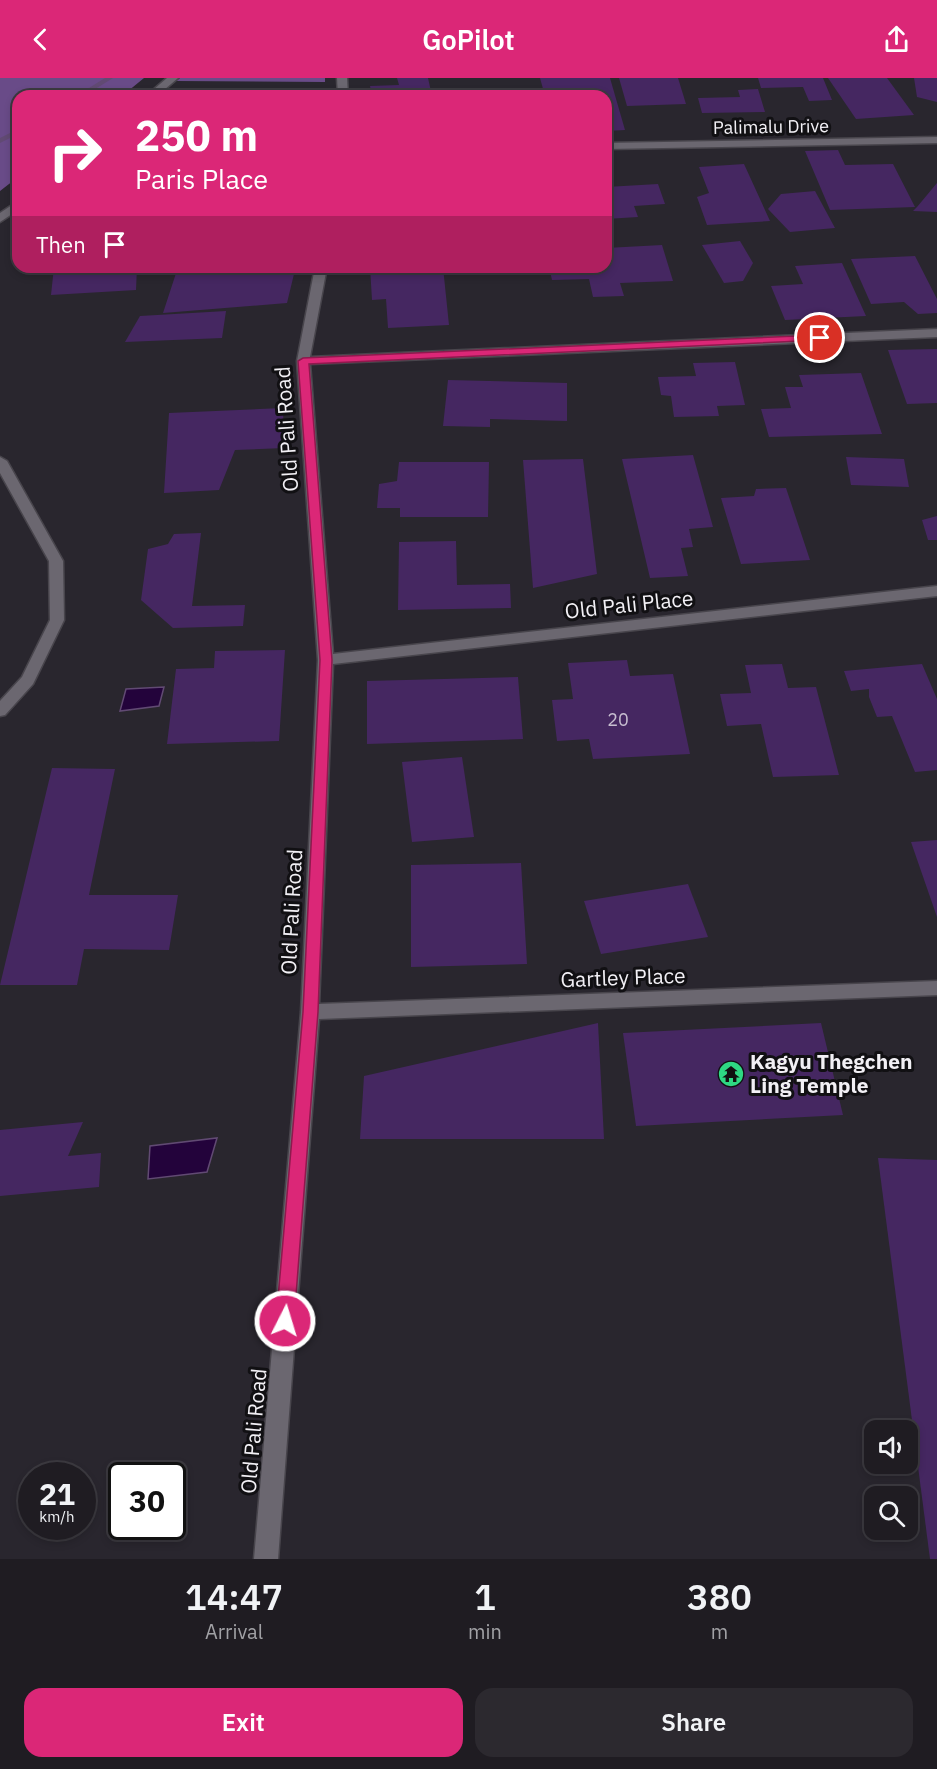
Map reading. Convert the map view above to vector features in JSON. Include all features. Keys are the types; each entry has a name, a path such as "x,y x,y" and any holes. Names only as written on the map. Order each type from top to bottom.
{"street":[{"path":"158,90 173,78"},
{"name":"Palimalu Drive","path":"612,146 937,140"},
{"path":"0,219 12,209"},
{"name":"Old Pali Road","path":"266,1559 310,1012 326,660 303,361 320,273"},
{"path":"303,361 937,333"},
{"path":"0,461 56,561 57,620 28,680 0,711"},
{"name":"Old Pali Place","path":"326,660 937,591"},
{"name":"Gartley Place","path":"310,1012 937,988"}],"shaded area":[{"path":"0,78 144,78 129,90 12,90 12,182 0,191"},
{"path":"180,78 325,78 325,82 176,81"},
{"path":"164,687 159,706 120,711 126,689"},
{"path":"217,1138 207,1172 148,1179 150,1146"}],"building":[{"path":"397,78 428,78 431,90 371,90 370,86 399,85"},
{"path":"540,78 610,78 625,130 612,131 612,90 543,90"},
{"path":"619,78 678,78 686,104 627,106"},
{"path":"758,78 823,78 832,100 809,101 803,87 761,88"},
{"path":"828,78 887,78 914,115 856,119"},
{"path":"914,78 937,78 937,102 917,97"},
{"path":"758,89 765,112 702,113 698,98 740,97 738,90"},
{"path":"838,150 845,165 893,164 915,207 830,210 805,151"},
{"path":"744,164 770,221 707,225 697,197 709,193 699,167"},
{"path":"937,183 937,212 913,211 917,207"},
{"path":"658,184 665,204 634,206 638,217 612,219 612,187"},
{"path":"815,191 835,228 790,232 768,209 781,194"},
{"path":"740,241 753,263 743,281 724,283 702,245"},
{"path":"662,245 673,281 620,283 624,296 593,297 589,279 552,280 550,273 612,273 612,248"},
{"path":"915,256 937,299 937,313 918,314 904,302 871,304 851,259"},
{"path":"842,263 866,316 785,320 771,286 803,284 795,266"},
{"path":"53,273 137,273 136,290 51,295"},
{"path":"176,273 308,273 294,274 287,303 163,313"},
{"path":"370,273 444,273 449,325 388,328 386,299 372,300"},
{"path":"226,311 222,338 125,342 140,316"},
{"path":"937,349 937,403 907,404 888,350"},
{"path":"735,362 745,405 717,406 719,416 674,417 671,396 661,395 658,377 696,376 693,363"},
{"path":"861,373 882,434 769,437 761,409 791,408 785,387 803,387 799,375"},
{"path":"448,380 567,383 567,421 490,419 490,427 443,426"},
{"path":"283,408 284,448 235,450 219,490 164,493 169,413"},
{"path":"693,455 713,527 689,529 693,547 681,548 688,576 650,578 622,459"},
{"path":"846,457 904,459 909,487 851,485"},
{"path":"583,459 597,574 533,588 523,460"},
{"path":"399,462 489,462 488,517 400,517 400,508 377,508 379,484 397,481"},
{"path":"786,488 810,560 741,564 721,498 754,496 756,489"},
{"path":"937,516 937,540 928,540 922,520"},
{"path":"201,533 192,606 245,605 243,626 173,628 141,600 148,549 168,544 174,534"},
{"path":"456,541 457,585 510,584 511,608 398,610 399,542"},
{"path":"285,650 279,741 167,744 176,669 214,668 215,651"},
{"path":"627,660 630,676 673,674 690,754 593,759 589,739 557,741 552,700 573,699 568,663"},
{"path":"782,664 788,688 816,687 839,775 773,777 761,724 727,726 720,694 751,693 745,665"},
{"path":"922,664 937,699 937,770 915,772 892,716 877,717 869,697 869,689 851,691 844,671"},
{"path":"518,677 523,739 367,744 367,681"},
{"path":"462,757 474,837 412,842 402,762"},
{"path":"52,768 115,769 89,895 178,895 169,950 84,949 77,985 0,985"},
{"path":"937,840 937,917 911,842"},
{"path":"521,863 527,964 411,967 411,865"},
{"path":"688,884 708,937 601,954 584,901"},
{"path":"598,1023 604,1139 360,1139 364,1076"},
{"name":"Kagyu Thegchen Ling Temple","path":"821,1023 843,1115 636,1126 623,1033"},
{"path":"83,1122 68,1156 101,1153 99,1187 0,1196 0,1130"},
{"path":"878,1158 937,1160 937,1559 930,1559 918,1466 918,1420 912,1420"}],"waterway":[{"path":"89,90 110,78"},
{"path":"0,141 12,134"}],"place":[{"name":"Kagyu Thegchen Ling Temple","path":"731,1074"}],"route":[{"path":"285,1321 310,1012 326,660 303,361 820,338"}]}
